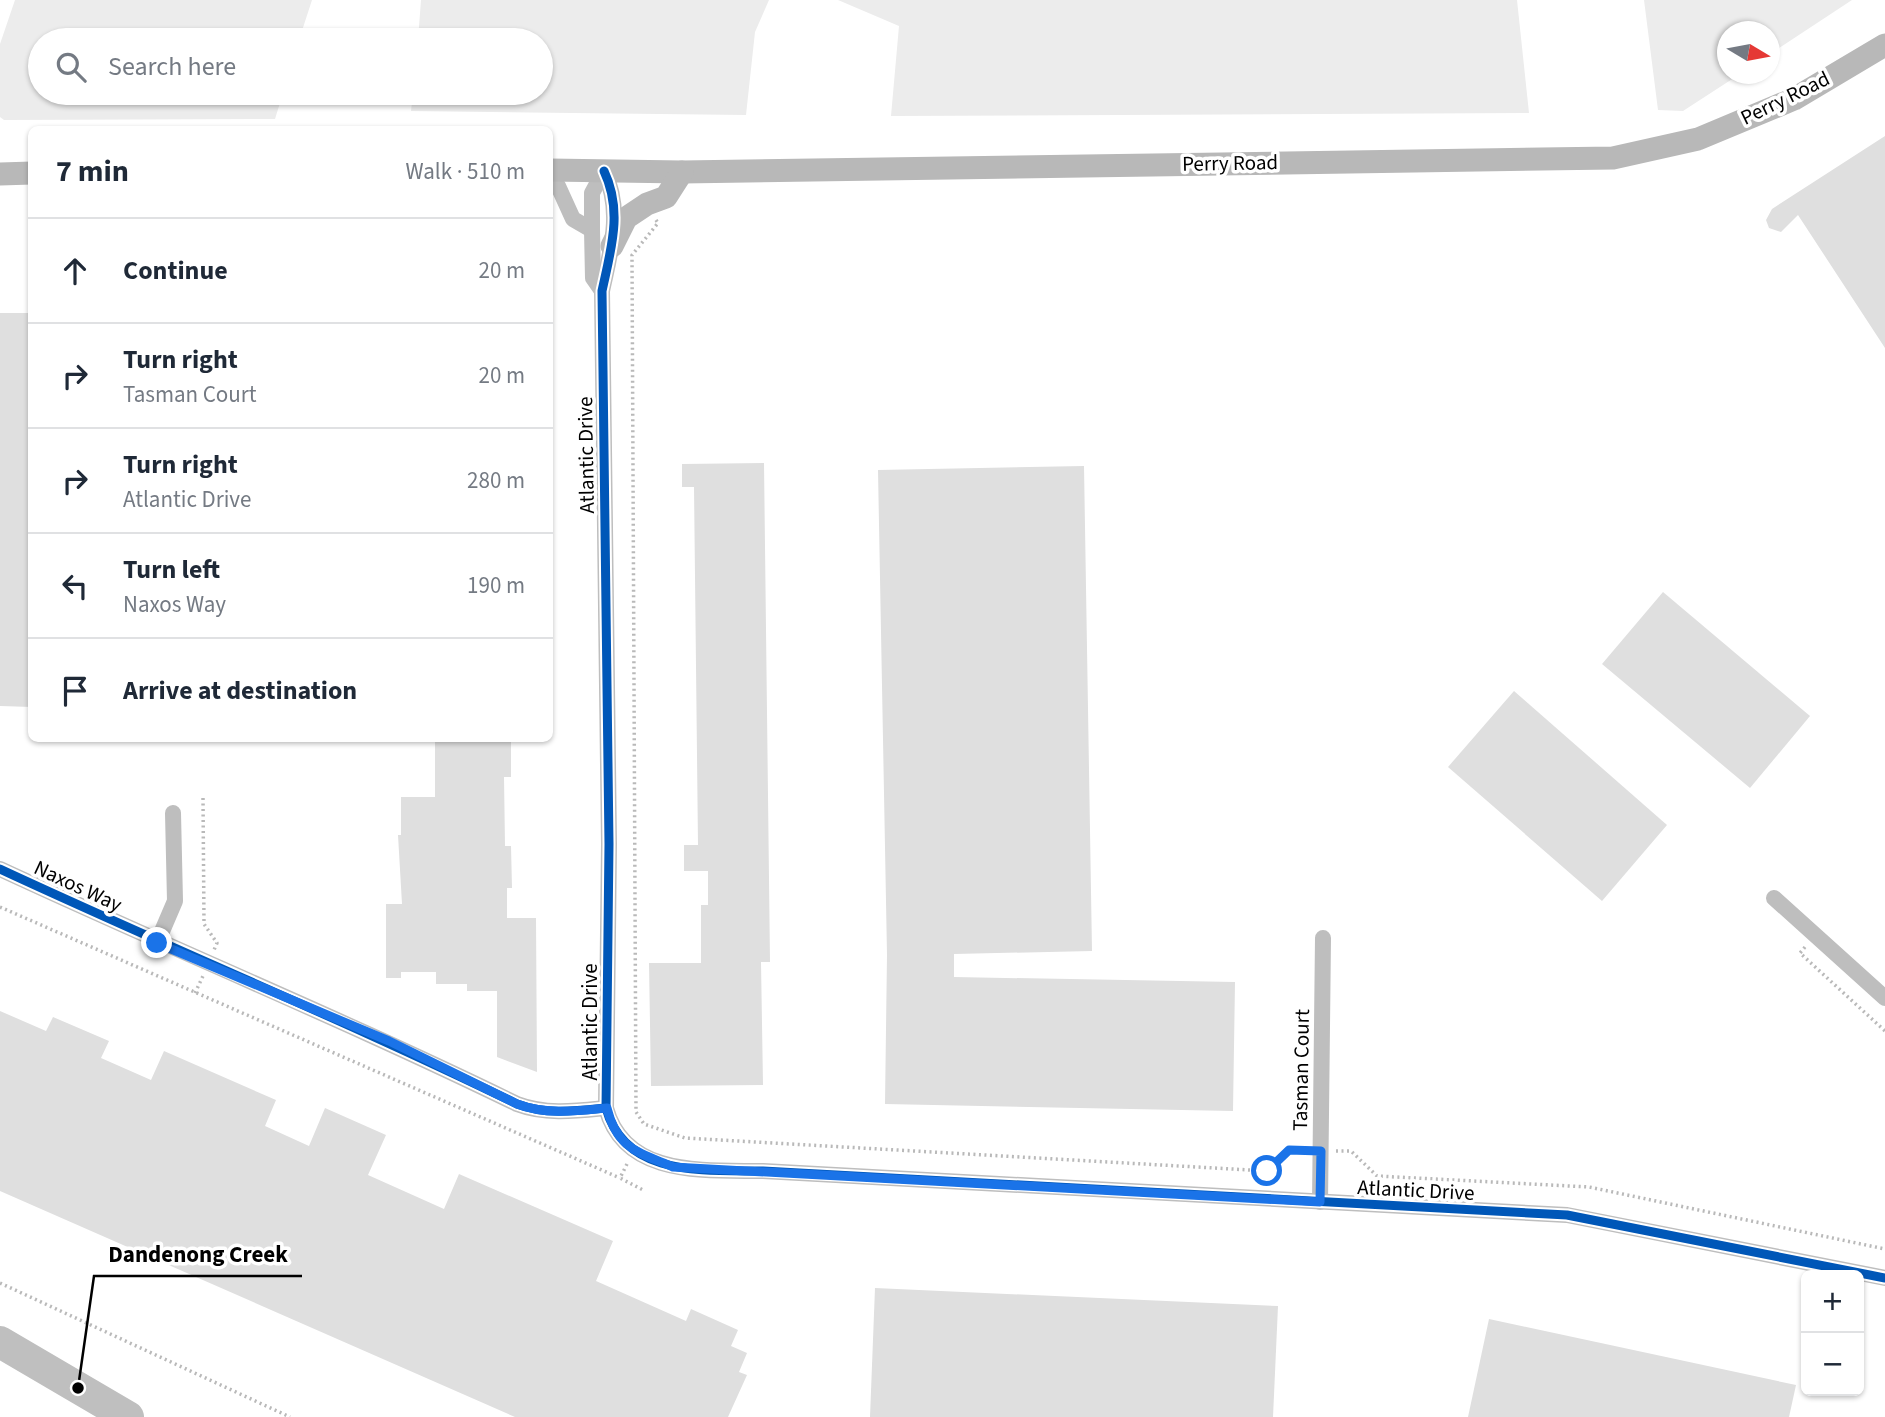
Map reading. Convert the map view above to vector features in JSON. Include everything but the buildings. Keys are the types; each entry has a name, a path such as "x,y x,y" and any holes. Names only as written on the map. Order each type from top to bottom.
{"main road":[{"name":"Perry Road","path":"553,170 682,172 1613,158 1698,139 1794,99 1885,45"},
{"path":"612,246 626,218 647,204 666,198 682,172"},
{"path":"0,174 28,173"}],"street":[{"name":"Atlantic Drive","path":"602,291 593,278 592,193 604,171"},
{"name":"Atlantic Drive","path":"604,171 614,193 612,246 602,291 608,844 607,1108 617,1137 632,1150 673,1167 697,1170 763,1171 1567,1215 1885,1278"},
{"path":"553,182 558,186 573,219 592,230"},
{"path":"157,943 175,901 173,813"},
{"name":"Naxos Way","path":"0,869 157,943 209,962 389,1041 517,1104 536,1111 607,1108"},
{"path":"1774,898 1885,998"},
{"name":"Tasman Court","path":"1320,1202 1323,938"}],"path":[{"path":"647,204 659,223 632,255 636,1112 644,1124 685,1138 1267,1171 1289,1150 1350,1151 1377,1176 1589,1187 1885,1249"},
{"path":"195,993 217,943 204,924 203,798"},
{"path":"0,907 620,1178"},
{"path":"1816,935 1800,953 1885,1031"},
{"path":"0,1283 290,1417"}],"shaded area":[{"path":"15,0 312,0 303,28 28,28 28,105 279,105 275,119 4,120 0,117 0,44"},
{"path":"421,0 769,0 755,32 746,115 411,111 412,105 553,105 553,28 419,28"},
{"path":"838,0 1517,0 1529,113 891,116 899,26"},
{"path":"1644,0 1852,0 1780,47 1780,21 1717,21 1717,84 1725,84 1683,111 1658,110"}],"waterway":[{"path":"0,1342 128,1417"}],"cycle path":[{"path":"604,171 610,186 614,215 612,245 602,291 609,844 606,1108 616,1131 631,1147 649,1158 670,1165 717,1171 763,1171 1567,1215 1885,1278"},
{"path":"0,869 517,1104 550,1111 606,1108"}],"place":[{"name":"Dandenong Creek","path":"78,1388"}],"route":[{"path":"157,943 178,949 389,1041 536,1111 607,1108 617,1137 632,1150 673,1167 1320,1202 1321,1151 1289,1150 1267,1171"}]}
